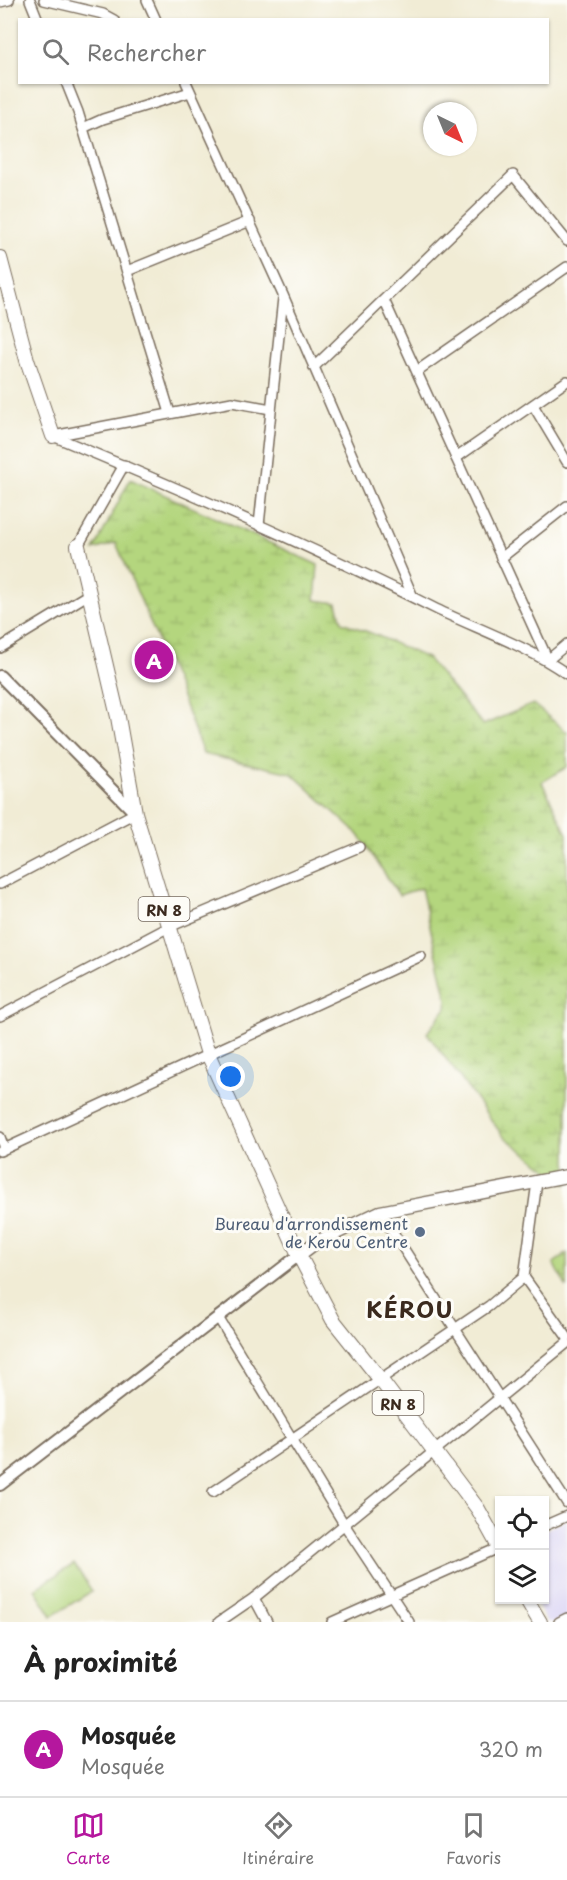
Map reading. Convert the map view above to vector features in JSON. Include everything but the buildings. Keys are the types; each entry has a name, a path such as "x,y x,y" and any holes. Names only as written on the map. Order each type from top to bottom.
{"main road":[{"path":"0,258 27,360 53,436"},
{"name":"RN 8","path":"78,546 118,717 135,813 208,1054 299,1255 333,1320 478,1509 495,1541"},
{"path":"299,1255 315,1243 380,1212 567,1176"},
{"path":"530,1604 540,1622"}],"street":[{"path":"0,2 9,0"},
{"path":"30,0 38,18"},
{"path":"44,0 110,18"},
{"path":"147,0 155,18"},
{"path":"67,84 83,128 170,413"},
{"path":"83,128 188,87 283,295 413,597"},
{"path":"314,368 513,175 567,241"},
{"path":"127,272 250,221"},
{"path":"417,371 567,267"},
{"path":"260,525 283,295"},
{"path":"384,300 548,660"},
{"path":"456,458 567,381"},
{"path":"53,436 232,402 272,409"},
{"path":"533,405 567,462"},
{"path":"53,436 260,525 548,660 567,674"},
{"path":"78,546 124,465"},
{"path":"501,558 567,506"},
{"path":"0,648 89,594"},
{"path":"548,660 567,644"},
{"path":"0,676 135,813 0,884"},
{"path":"0,1016 169,927 359,847"},
{"path":"0,1137 2,1150 421,956"},
{"path":"213,1492 489,1306 524,1277 537,1182"},
{"path":"380,1212 567,1503"},
{"path":"0,1485 219,1319 299,1255"},
{"path":"524,1277 567,1337"},
{"path":"219,1319 344,1524 409,1622"},
{"path":"219,1622 254,1598 567,1343"},
{"path":"549,1524 567,1516"},
{"path":"332,1622 495,1550"},
{"path":"254,1598 267,1622"},
{"path":"559,1622 567,1618"}],"shaded area":[{"path":"567,1519 567,1622 547,1622 536,1604 549,1604 549,1528"}],"green space":[{"path":"130,479 318,565 315,600 337,603 342,622 427,658 483,725 533,704 567,732 567,767 542,782 567,834 567,1184 503,1136 427,1033 446,1008 447,999 421,888 399,895 359,835 291,773 203,754 179,689 116,543 94,550"},
{"path":"567,1253 567,1288 554,1263"},
{"path":"74,1564 92,1591 52,1616 35,1589"}],"place":[{"name":"Mosquée","path":"154,660"},
{"name":"Bureau d'arrondissement de Kerou Centre","path":"420,1232"}],"district":[{"name":"KÉROU","path":"410,1308"}]}
